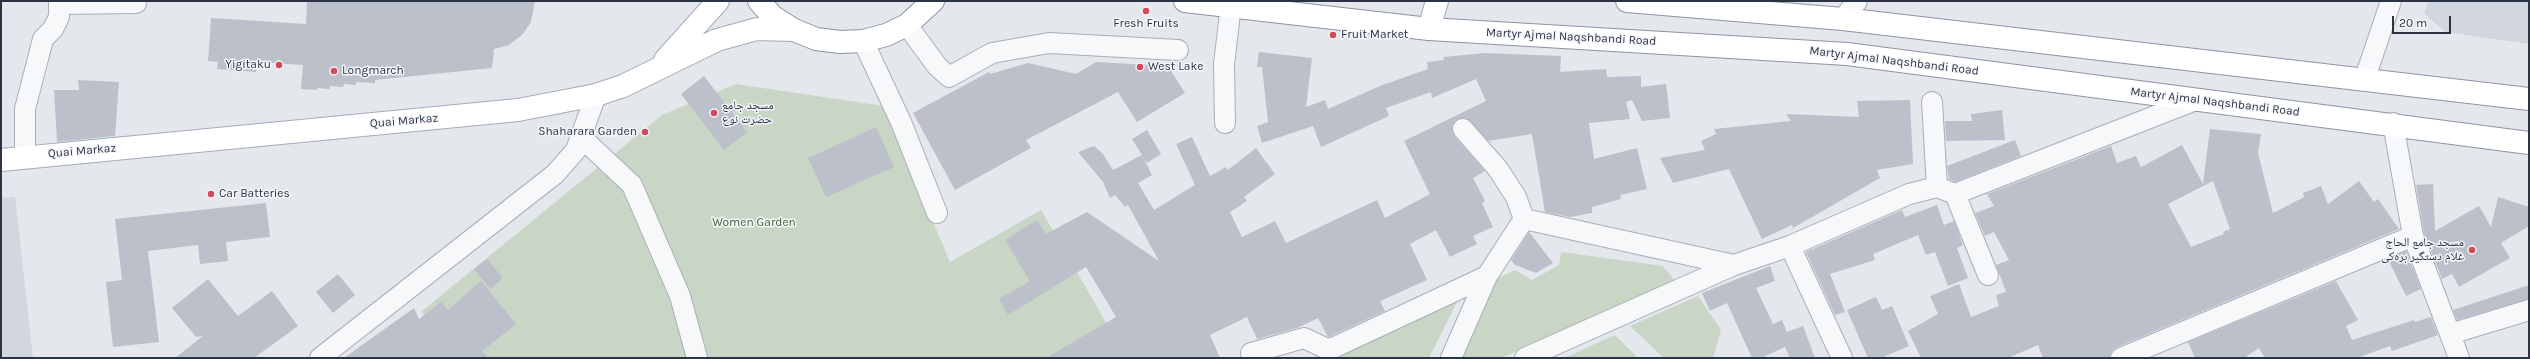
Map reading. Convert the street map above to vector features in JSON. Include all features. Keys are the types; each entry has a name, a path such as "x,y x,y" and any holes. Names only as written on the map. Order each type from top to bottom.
{"main road":[{"path":"659,67 718,1"},
{"path":"759,1 772,16 794,30 816,39 840,42 863,41 886,35 908,25 930,5 946,1"},
{"name":"Martyr Ajmal Naqshbandi Road","path":"1185,1 1231,5 1429,29 1847,54 2196,100 2392,123 2529,143"},
{"path":"1429,29 1437,1"},
{"path":"1627,1 1843,19 2365,78 2529,99"},
{"name":"Quai Markaz","path":"1,160 518,110 596,95 623,86 659,67 717,40 750,31 794,30"}],"street":[{"path":"1843,19 1857,1"},
{"path":"2365,78 2391,1"},
{"path":"25,157 25,109 43,39 53,29 59,17 59,3 136,2"},
{"path":"1225,124 1224,64 1231,5"},
{"path":"908,25 937,66 949,77 992,53 1049,43 1178,50"},
{"path":"863,41 901,122 937,212"},
{"path":"320,358 555,174 576,150 582,138 596,95"},
{"path":"1525,358 1734,265 1790,246 1909,194 1946,190 2196,100"},
{"path":"1932,102 1946,190 1988,275"},
{"path":"2392,123 2413,236 2450,334 2456,357"},
{"path":"1463,129 1498,169 1516,197 1524,219"},
{"path":"582,138 632,185 680,296 697,358"},
{"path":"1524,219 1734,265"},
{"path":"1451,358 1487,276 1524,219"},
{"path":"2121,358 2413,236"},
{"path":"1790,246 1842,358"},
{"path":"1251,353 1304,338 1327,349 1487,276"},
{"path":"2450,334 2529,310"}],"shaded area":[{"path":"2428,1 2529,1 2529,44 2445,32 2424,13"},
{"path":"15,197 33,358 1,358 1,198"}],"green space":[{"name":"Women Garden","path":"736,84 884,106 950,262 1041,210 1123,352 1114,358 441,358 422,311 662,115"},
{"path":"1561,252 1663,266 1675,281 1501,358 1453,358 1489,283 1515,270 1532,280 1559,265"},
{"path":"1460,296 1429,358 1318,358"},
{"path":"1698,296 1721,330 1713,358 1664,358 1630,326"},
{"path":"1615,335 1638,358 1564,358"}],"building":[{"path":"307,1 535,1 531,22 523,34 509,45 494,49 492,68 375,80 375,83 356,82 356,85 344,84 343,87 330,86 330,89 317,88 317,90 301,89 303,65 257,62 256,72 217,69 218,62 208,61 211,18 306,24"},
{"path":"1259,52 1312,58 1306,107 1325,100 1328,109 1380,86 1428,69 1427,62 1444,60 1443,57 1485,53 1561,56 1560,72 1606,69 1607,77 1641,76 1641,87 1666,84 1670,118 1642,121 1632,100 1626,102 1630,119 1589,123 1594,159 1637,148 1647,189 1620,195 1621,199 1592,207 1592,213 1570,217 1545,212 1532,134 1488,141 1467,118 1456,120 1452,126 1454,136 1485,171 1473,178 1485,201 1482,203 1493,227 1473,236 1477,244 1450,257 1436,230 1410,244 1427,280 1380,301 1385,311 1331,336 1328,337 1318,318 1297,328 1257,339 1247,317 1210,335 1220,358 1046,358 1116,317 1086,267 1008,315 999,299 1030,281 1005,240 1037,220 1046,234 1087,212 1159,261 1128,205 1125,207 1115,195 1110,198 1103,182 1078,152 1094,146 1103,154 1113,170 1142,155 1152,175 1138,183 1154,210 1195,185 1176,144 1192,137 1210,176 1226,167 1228,170 1256,148 1275,174 1244,197 1247,201 1230,212 1242,237 1275,221 1286,243 1377,200 1385,218 1430,194 1404,141 1486,101 1476,79 1432,98 1431,92 1386,108 1389,116 1321,147 1313,126 1262,143 1257,126 1268,122 1262,67 1257,67"},
{"path":"1096,62 1168,66 1185,93 1137,122 1118,92 1026,140 1031,148 955,190 913,113 989,72 990,74 1028,63 1076,74"},
{"name":"مسجد جامع حضرت نوع","path":"704,76 747,132 724,150 681,94"},
{"path":"78,80 119,82 115,136 57,142 54,90 79,90"},
{"path":"1910,100 1913,164 1877,170 1880,178 1793,228 1792,225 1762,239 1729,169 1673,183 1660,158 1705,150 1701,141 1716,134 1714,129 1791,121 1786,114 1859,117 1857,101"},
{"path":"2002,110 2005,140 1946,141 1945,121 1972,121 1971,114"},
{"path":"876,127 894,167 826,197 808,158"},
{"path":"2210,129 2261,134 2258,153 2273,213 2304,197 2303,193 2321,186 2328,204 2359,181 2374,202 2378,199 2399,229 2117,347 2112,351 2110,358 2043,358 2038,345 2008,358 1921,358 1908,331 1938,314 1930,296 1959,284 1971,317 1999,306 1996,295 2006,292 1996,265 2009,260 1994,232 1985,236 1975,213 1994,206 1987,194 2111,146 2117,163 2136,156 2141,167 2182,145 2203,184","holes":["2213,181 2230,229 2223,232 2224,234 2191,247 2168,204"]},
{"path":"1147,130 1161,154 1147,163 1132,139"},
{"path":"2015,140 2021,156 1955,182 1949,179 1947,166"},
{"name":"مسجد جامع الحاج غلام دستگیر بره‌کی","path":"2433,184 2435,231 2479,206 2491,227 2498,197 2529,207 2529,226 2501,243 2510,258 2459,287 2452,274 2442,279 2424,233 2416,185"},
{"path":"266,203 270,237 226,242 228,261 200,264 198,245 148,251 159,342 113,347 106,282 122,280 115,219"},
{"path":"1937,205 1944,225 1954,221 1963,245 1957,248 1968,278 1948,286 1935,252 1926,255 1918,235 1873,254 1875,260 1830,274 1845,312 1835,315 1806,252 1902,210 1905,217"},
{"path":"1529,232 1553,263 1536,273 1515,265 1511,260"},
{"path":"2406,251 2421,289 2406,296 2388,259"},
{"path":"487,259 503,278 490,289 474,269"},
{"path":"1770,266 1775,281 1756,288 1773,324 1782,320 1787,332 1803,326 1815,358 1790,358 1785,347 1761,358 1752,358 1727,303 1710,311 1702,293"},
{"path":"338,274 355,295 333,313 316,292"},
{"path":"208,279 238,316 272,291 298,326 254,358 175,358 203,336 196,337 172,308"},
{"path":"481,281 516,324 482,351 488,358 344,358 414,308 419,319 441,302 448,310"},
{"path":"2336,281 2358,320 2346,326 2352,340 2414,320 2415,322 2431,317 2438,335 2392,351 2390,346 2357,358 2265,358 2259,348 2244,358 2195,358 2188,342"},
{"path":"2529,285 2529,299 2457,320 2453,310"},
{"path":"1876,297 1882,310 1892,306 1909,346 1881,358 1868,358 1847,310"}],"place":[{"name":"Fresh Fruits","path":"1146,11"},
{"name":"Fruit Market","path":"1333,35"},
{"name":"Yigitaku","path":"279,65"},
{"name":"West Lake","path":"1140,67"},
{"name":"Longmarch","path":"334,71"},
{"name":"مسجد جامع حضرت نوع","path":"714,113"},
{"name":"Shaharara Garden","path":"645,132"},
{"name":"Car Batteries","path":"211,194"},
{"name":"مسجد جامع الحاج غلام دستگیر بره‌کی","path":"2472,250"}]}
